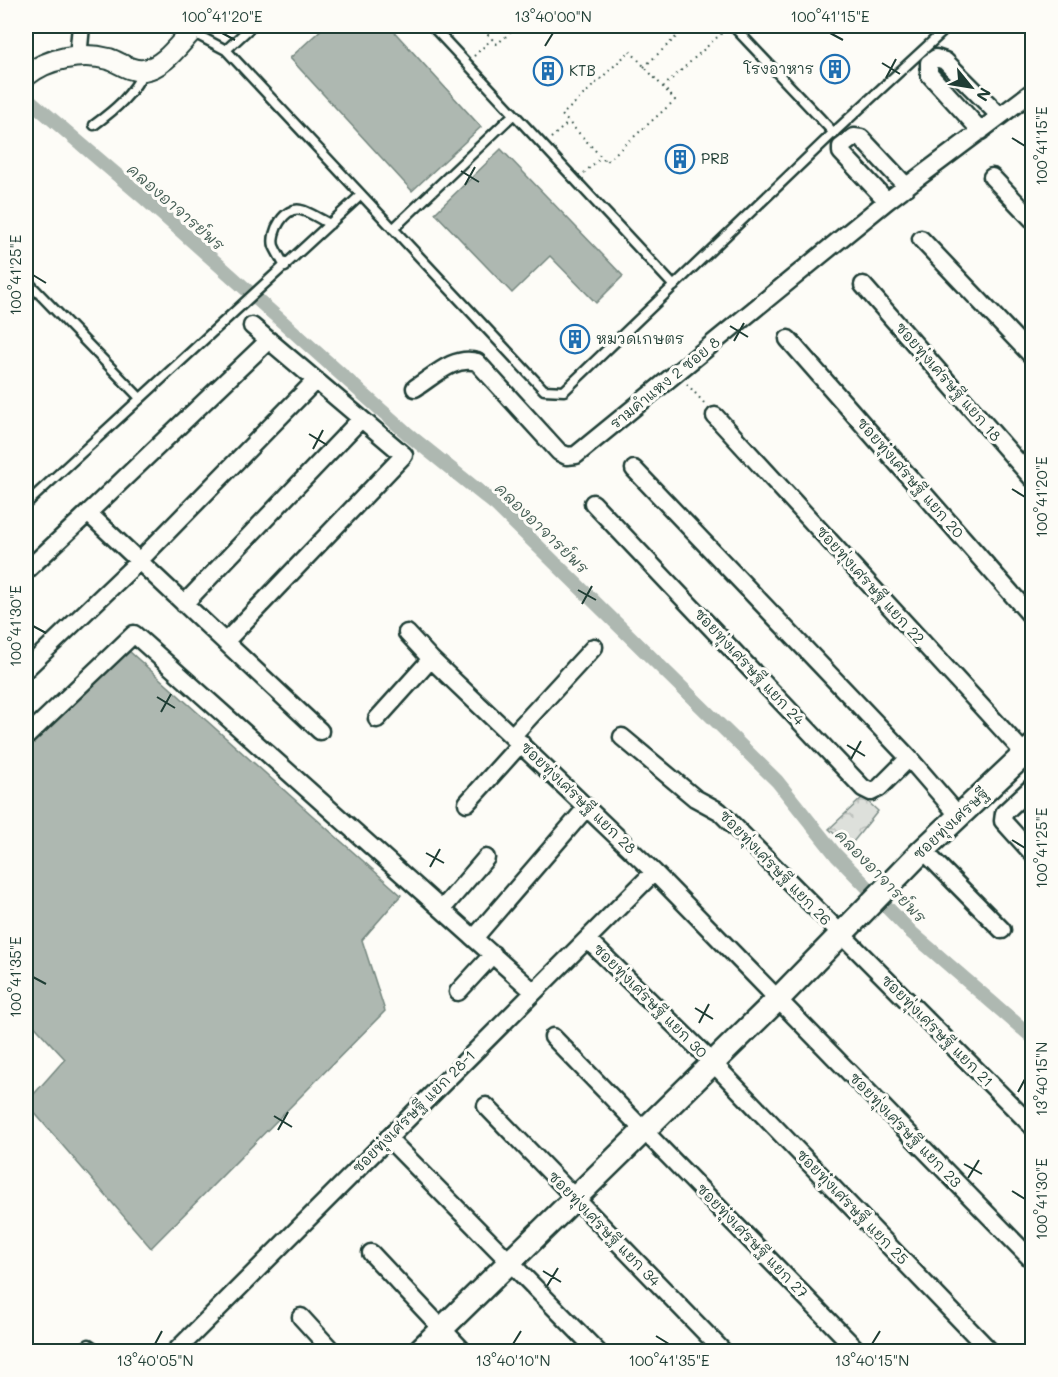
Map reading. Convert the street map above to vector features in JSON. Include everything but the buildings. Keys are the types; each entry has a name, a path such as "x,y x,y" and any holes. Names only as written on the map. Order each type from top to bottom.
{"main road":[{"name":"ซอยทุ่งเศรษฐี","path":"418,1352 842,936 875,897 1029,751"}],"street":[{"path":"78,57 81,26"},
{"path":"28,74 56,60 78,57 110,59 128,69 144,70 159,64 194,28"},
{"path":"981,131 929,74 929,63 936,58 945,61 1000,116"},
{"name":"รามคำแหง 2 ซอย 8","path":"415,388 456,362 466,359 477,362 560,452 567,456 576,455 887,201 1032,92"},
{"path":"887,201 841,152 841,147 854,137 861,138 907,187"},
{"path":"992,177 1032,219"},
{"path":"921,239 1032,356"},
{"name":"ซอยทุ่งเศรษฐี แยก 18","path":"863,285 1032,478"},
{"path":"225,642 404,455 252,326"},
{"name":"ซอยทุ่งเศรษฐี แยก 20","path":"788,339 1032,617"},
{"path":"26,572 269,340"},
{"path":"26,669 139,561 316,380"},
{"name":"ซอยทุ่งเศรษฐี แยก 22","path":"715,416 1029,751"},
{"path":"184,604 361,419"},
{"path":"634,469 909,758 959,816"},
{"name":"ซอยทุ่งเศรษฐี แยก 24","path":"593,503 863,788 871,792 879,788 909,758"},
{"path":"88,513 320,731"},
{"name":"ซอยทุ่งเศรษฐี แยก 28","path":"406,633 654,872 778,999"},
{"path":"26,737 134,634 476,937 534,992"},
{"path":"467,803 594,647"},
{"path":"377,719 431,659"},
{"name":"ซอยทุ่งเศรษฐี แยก 26","path":"622,737 695,798 719,811 842,936"},
{"path":"1032,787 1004,813 1003,821 1032,853"},
{"path":"476,937 587,807"},
{"path":"923,850 1002,930"},
{"path":"443,908 486,858"},
{"name":"ซอยทุ่งเศรษฐี แยก 28-1","path":"175,1352 654,872"},
{"name":"ซอยทุ่งเศรษฐี แยก 21","path":"842,936 1032,1126"},
{"name":"ซอยทุ่งเศรษฐี แยก 30","path":"587,939 713,1064"},
{"path":"458,992 493,954"},
{"name":"ซอยทุ่งเศรษฐี แยก 23","path":"778,999 1032,1260"},
{"name":"ซอยทุ่งเศรษฐี แยก 27","path":"553,1036 859,1352"},
{"name":"ซอยทุ่งเศรษฐี แยก 25","path":"713,1064 991,1352"},
{"name":"ซอยทุ่งเศรษฐี แยก 34","path":"486,1106 724,1352"},
{"path":"388,1138 598,1352"},
{"path":"371,1253 464,1352"},
{"path":"301,1317 333,1352"}],"lane":[{"path":"226,50 252,26"},
{"path":"432,26 674,286"},
{"path":"731,26 834,133"},
{"path":"194,28 226,50 544,390 564,391 949,26"},
{"path":"94,125 114,111 134,90 144,70"},
{"path":"393,229 514,114"},
{"path":"26,504 237,312 361,195"},
{"path":"285,267 273,244 275,231 283,217 290,211 300,209 330,224"},
{"path":"26,280 141,398"},
{"path":"76,1352 89,1344 101,1352"},
{"path":"26,1347 27,1352"}],"path":[{"path":"479,26 497,45 518,26"},
{"path":"644,67 688,26"},
{"path":"663,87 731,26"},
{"path":"467,63 492,39"},
{"path":"630,51 644,67 675,100 606,162 562,115 630,51"},
{"path":"543,145 569,122"},
{"path":"576,180 601,157"},
{"path":"678,373 715,416"}],"green space":[{"path":"863,797 878,811 849,847 829,829"}],"shaded area":[{"path":"325,26 389,26 481,127 412,191 290,58"},
{"path":"501,149 623,276 596,303 550,256 512,293 435,213"},
{"path":"129,651 401,895 362,940 385,1011 151,1248 26,1103 65,1059 26,1017 26,750"}],"waterway":[{"name":"คลองอาจารย์พร","path":"26,97 144,198 409,435 496,505 777,781 836,855 912,933 1032,1037"}],"place":[{"name":"โรงอาหาร","path":"835,69"},
{"name":"KTB","path":"548,71"},
{"name":"PRB","path":"680,159"},
{"name":"หมวดเกษตร","path":"575,339"}]}
